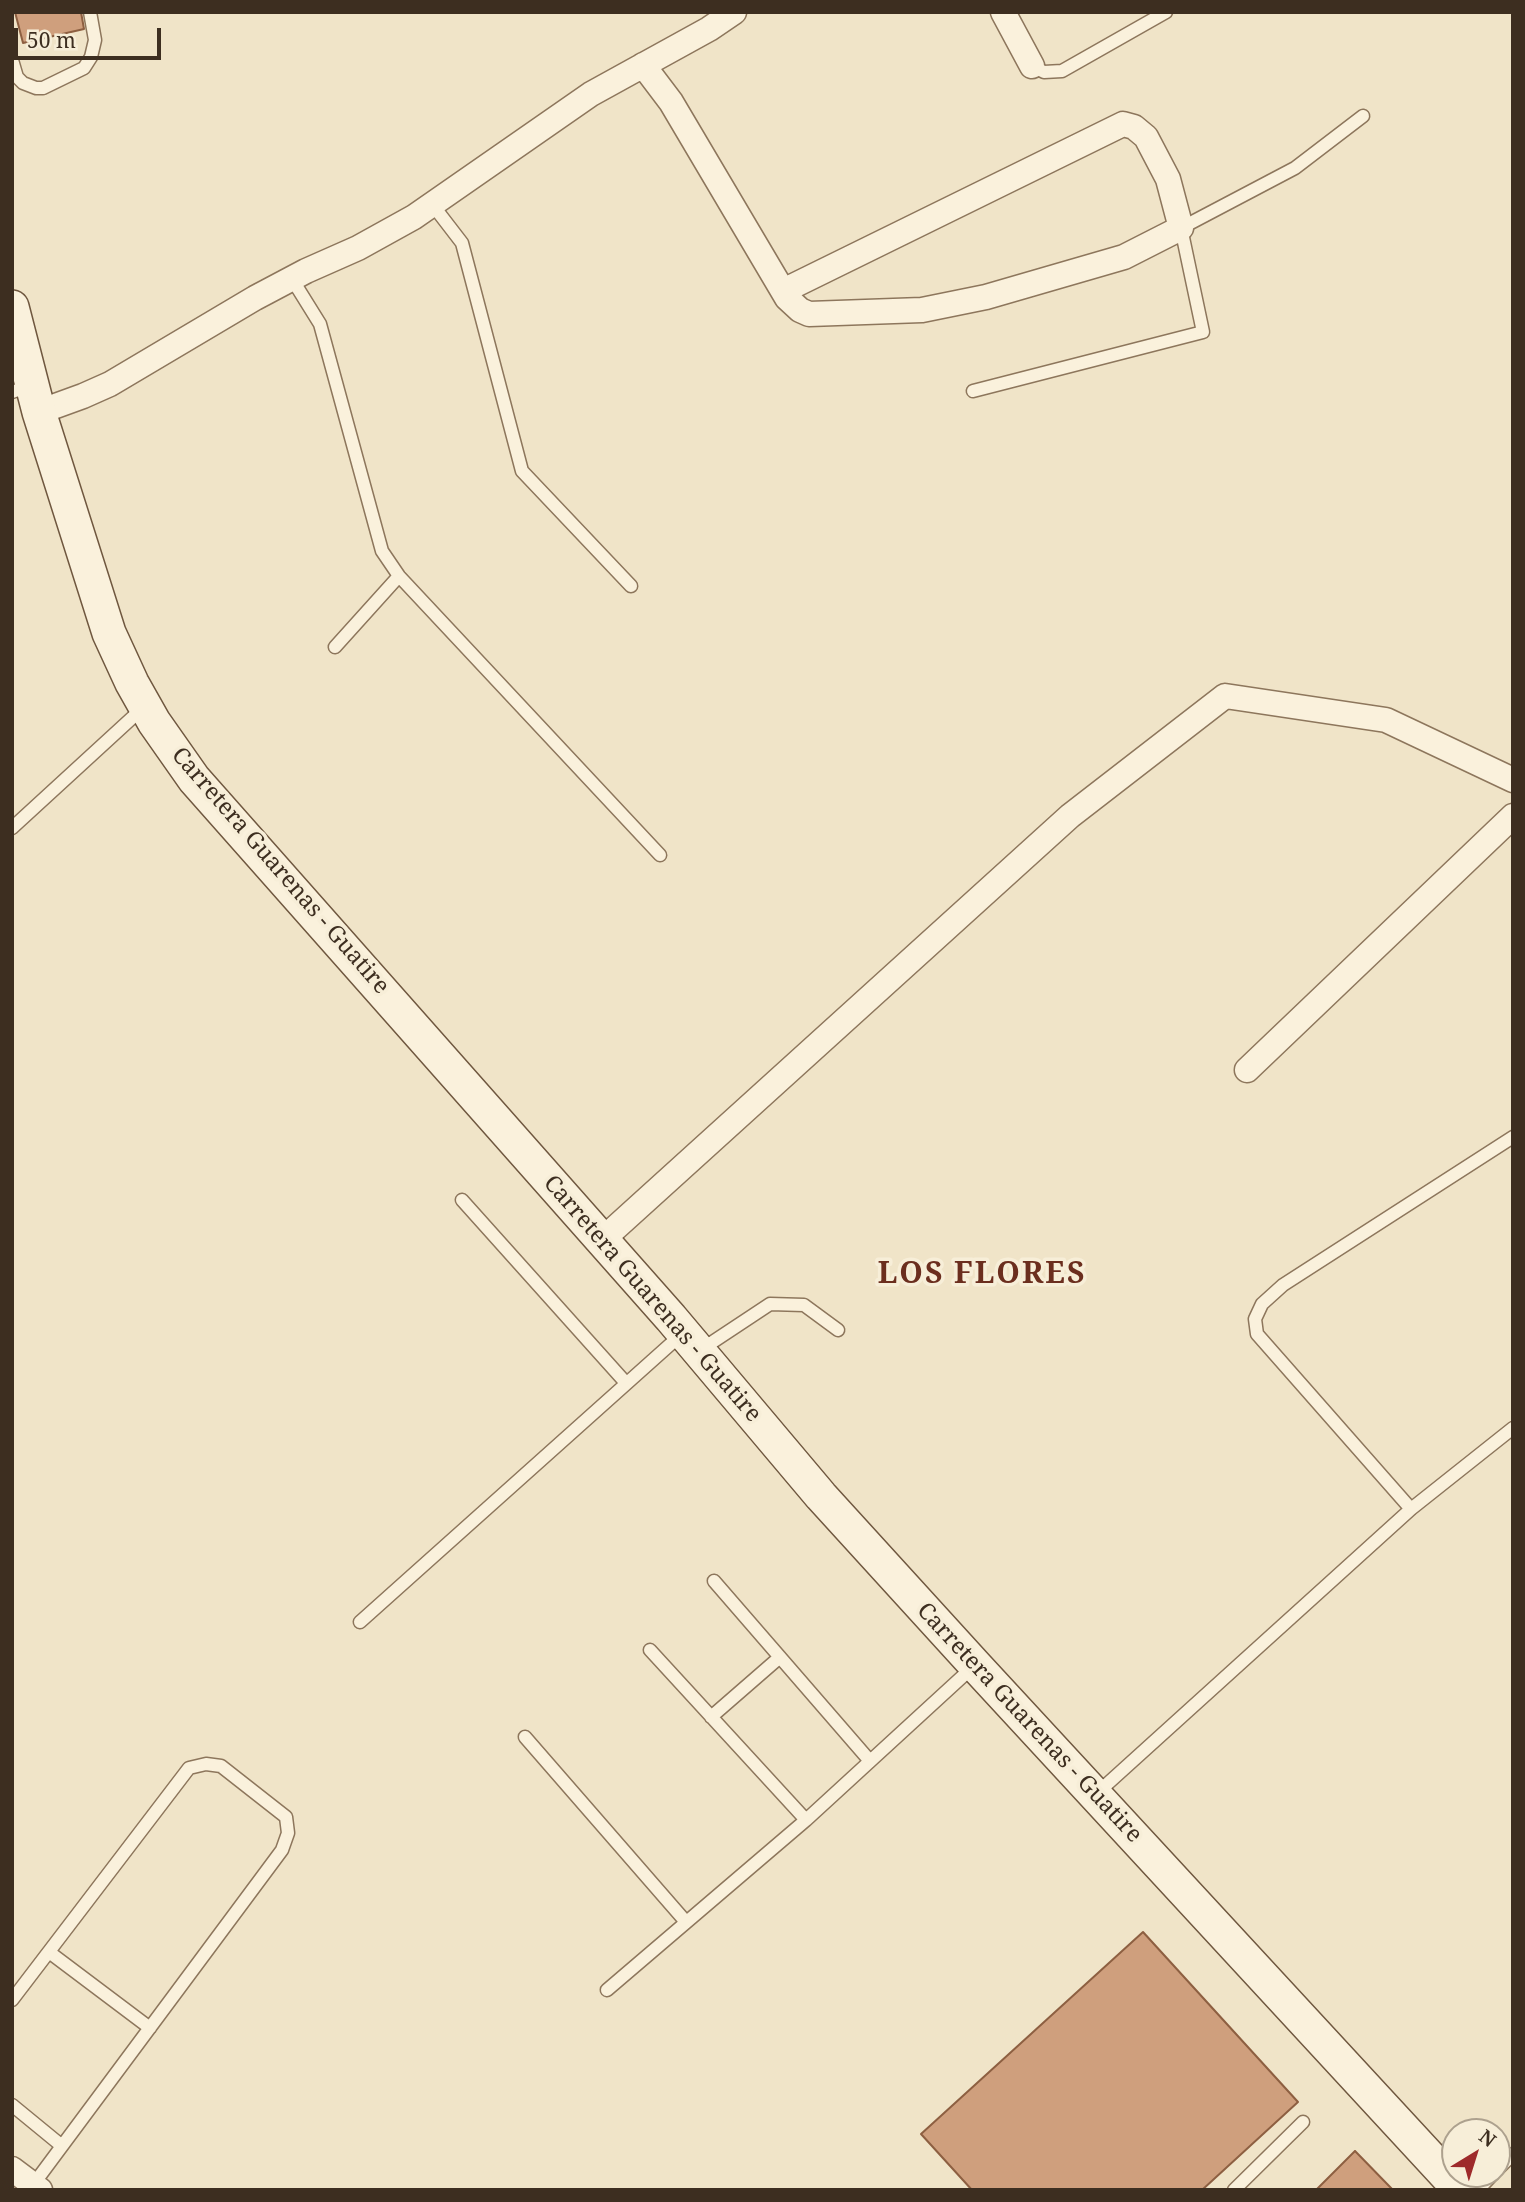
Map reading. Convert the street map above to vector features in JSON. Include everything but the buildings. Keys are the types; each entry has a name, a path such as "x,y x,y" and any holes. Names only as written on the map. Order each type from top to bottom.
{"main road":[{"name":"Carretera Guarenas - Guatire","path":"12,307 28,396 109,633 132,683 194,779 602,1240 821,1496 1460,2190"}],"street":[{"path":"28,396 83,396 136,370 255,298 358,248 432,204 591,94 734,12"},
{"path":"1003,12 1032,66"},
{"path":"643,65 671,102 783,291 792,304 808,314 922,310 986,297 1124,257 1181,228 1168,179 1146,138 1134,127 1123,124 783,291"},
{"path":"602,1240 1070,816 1225,696 1386,720 1513,780"},
{"path":"1247,1070 1513,816"},
{"path":"12,2169 37,2187"}],"lane":[{"path":"12,60 17,77 23,83 36,88 43,88 85,68 95,40 90,12"},
{"path":"1032,66 1044,72 1062,71 1166,12"},
{"path":"973,391 1203,332 1181,228 1295,168 1363,116"},
{"path":"432,204 462,243 522,471 631,586"},
{"path":"292,279 320,324 382,551 399,576 660,855"},
{"path":"335,647 399,576"},
{"path":"12,828 145,705"},
{"path":"1411,1509 1257,1334 1255,1319 1262,1304 1283,1285 1513,1137"},
{"path":"462,1200 626,1383"},
{"path":"360,1622 626,1383 691,1342 770,1304 804,1305 838,1330"},
{"path":"1095,1795 1411,1509 1513,1428"},
{"path":"714,1581 870,1761"},
{"path":"650,1650 806,1820"},
{"path":"711,1717 780,1657"},
{"path":"607,1990 806,1820 975,1665"},
{"path":"525,1737 686,1922"},
{"path":"12,2000 190,1768 206,1763 221,1766 286,1817 288,1833 282,1850 62,2146 37,2187"},
{"path":"49,1952 150,2028"},
{"path":"12,2105 62,2146"},
{"path":"1234,2190 1303,2122"}],"district":[{"name":"LOS FLORES","path":"982,1274"}]}
